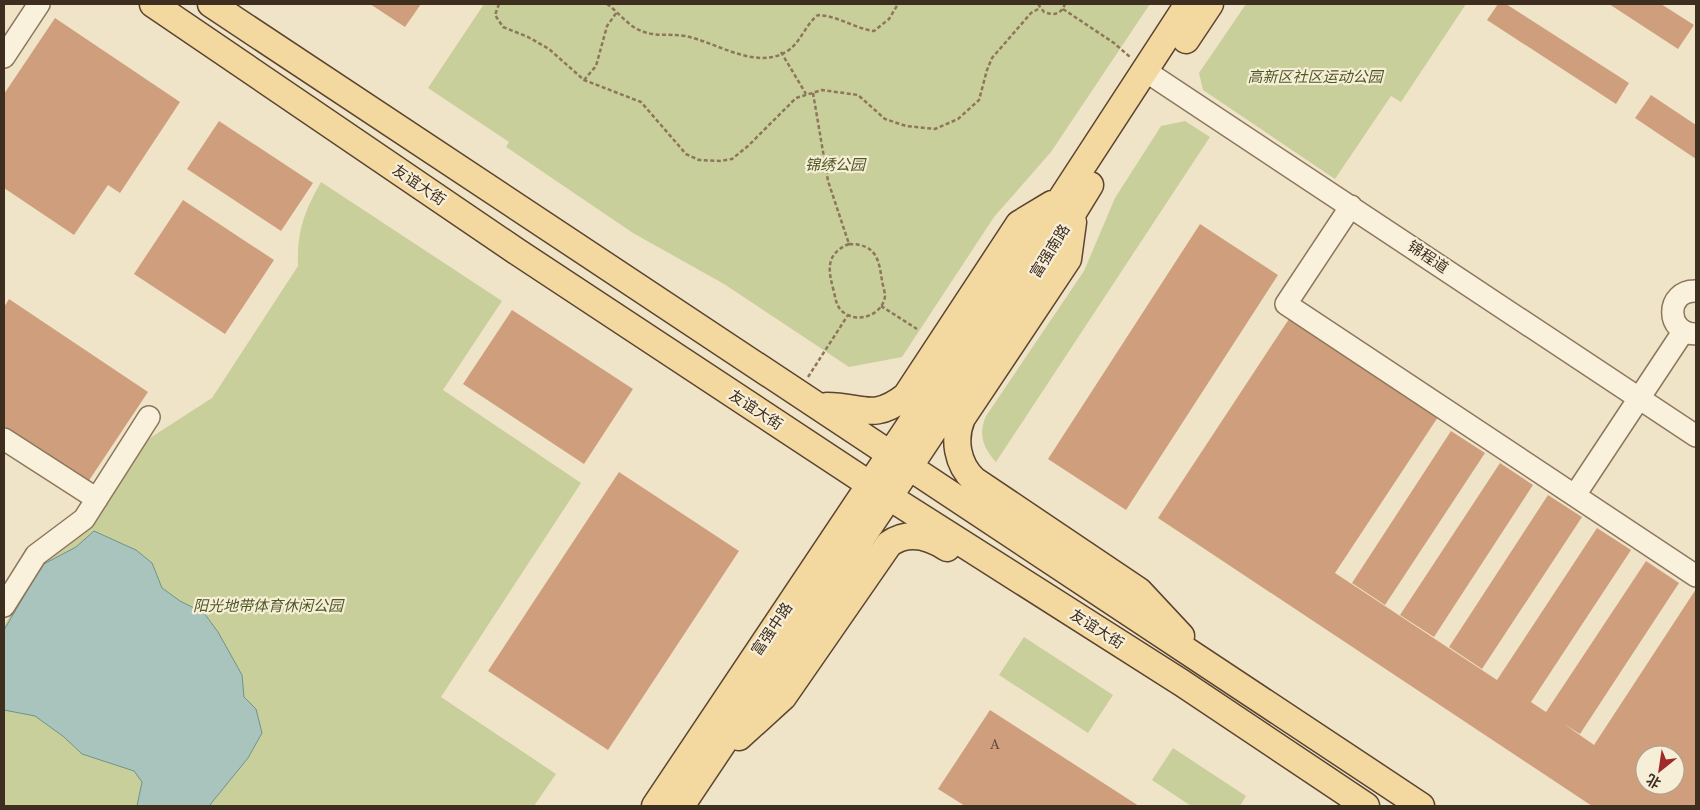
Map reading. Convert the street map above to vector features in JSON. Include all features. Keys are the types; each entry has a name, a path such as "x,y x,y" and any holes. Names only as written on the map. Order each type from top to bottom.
{"main road":[{"name":"友谊大街","path":"153,4 516,251 879,491 1182,683 1366,806"},
{"name":"友谊大街","path":"211,4 1421,806"},
{"name":"富强南路","path":"1152,75 1188,4"},
{"name":"富强南路","path":"900,460 1152,75 1210,4"},
{"path":"809,399 845,406 857,411 879,411 889,408 906,396 1019,224 1068,204 1068,259 962,418 957,437 962,465 974,480 1139,591 1217,672"},
{"name":"富强中路","path":"655,806 900,460"},
{"name":"富强中路","path":"681,806 879,491"},
{"path":"704,771 751,725 777,704 881,554 889,544 905,536 923,537 940,544 1120,657 1182,683"}],"street":[{"path":"4,57 39,4"},
{"name":"锦程道","path":"1152,75 1696,436"},
{"path":"1351,206 1286,304 1696,576"},
{"path":"1575,495 1639,398 1690,333 1672,317 1674,303 1684,293 1696,291"},
{"path":"4,606 36,555 84,519 149,417"},
{"path":"4,440 96,499"}],"path":[{"path":"499,4 495,15 503,27 549,49 584,80 641,102 686,154 699,160 720,161 732,159 737,155 796,98 822,90 858,95 885,119 906,126 936,129 958,119 980,100 986,70 992,58 1031,13 1040,8"},
{"path":"607,4 636,28 655,36 684,36 758,58 789,50 810,22 818,15 831,16 862,29 874,31 889,19 898,4"},
{"path":"1038,4 1044,12 1054,14 1063,9 1065,4"},
{"path":"1063,9 1114,43 1152,75"},
{"path":"584,80 596,66 608,26 618,12"},
{"path":"781,52 806,95"},
{"path":"813,93 828,181 849,244"},
{"path":"849,244 864,246 876,255 880,264 885,297 881,306 874,314 865,318 848,315 838,307 829,275 829,265 833,255 840,248 849,244"},
{"path":"881,306 917,329"},
{"path":"809,399 848,315"}],"green space":[{"name":"锦绣公园","path":"484,4 1150,4 1051,152 994,217 902,357 849,367 724,284 633,233 506,147 509,142 428,88"},
{"name":"高新区社区运动公园","path":"1246,4 1466,4 1401,102 1391,96 1335,179 1203,90 1199,73"},
{"path":"1185,121 1210,137 996,462 983,440 982,429 986,416 1084,271 1115,198 1161,126"},
{"name":"阳光地带体育休闲公园","path":"321,182 502,301 443,390 581,483 441,697 556,774 534,806 4,806 4,626 41,562 139,445 212,398 298,266 300,232 310,203"},
{"path":"1024,637 1113,695 1088,733 999,675"},
{"path":"1173,748 1246,796 1240,806 1191,806 1152,780"}],"water":[{"path":"94,531 136,550 152,563 162,588 180,601 204,613 218,632 242,675 244,697 256,709 262,733 248,758 209,806 137,806 142,782 134,771 82,754 64,737 35,716 4,710 4,630 42,565 76,547"}],"building":[{"path":"370,4 421,4 405,27"},
{"path":"1498,4 1506,4 1629,83 1616,104 1487,20"},
{"path":"1609,4 1661,4 1694,25 1678,49"},
{"path":"55,18 180,102 120,193 108,185 74,235 4,188 4,94"},
{"path":"1651,95 1696,125 1696,159 1635,118"},
{"path":"219,121 313,183 281,231 187,169"},
{"path":"183,200 274,260 225,334 134,274"},
{"path":"1200,224 1278,275 1126,510 1048,459"},
{"path":"9,299 148,392 88,482 4,426 4,307"},
{"path":"512,310 633,389 584,464 463,384"},
{"path":"1289,319 1438,417 1335,573 1497,680 1597,528 1631,550 1531,702 1505,685 1546,712 1646,561 1679,583 1580,734 1564,724 1594,745 1696,589 1696,806 1592,806 1158,518"},
{"path":"1451,431 1485,453 1385,605 1352,583"},
{"path":"1500,463 1533,485 1434,637 1400,615"},
{"path":"619,472 739,551 608,750 488,671"},
{"path":"1548,495 1582,517 1482,669 1449,647"},
{"path":"990,710 1139,806 965,806 938,789"}]}
